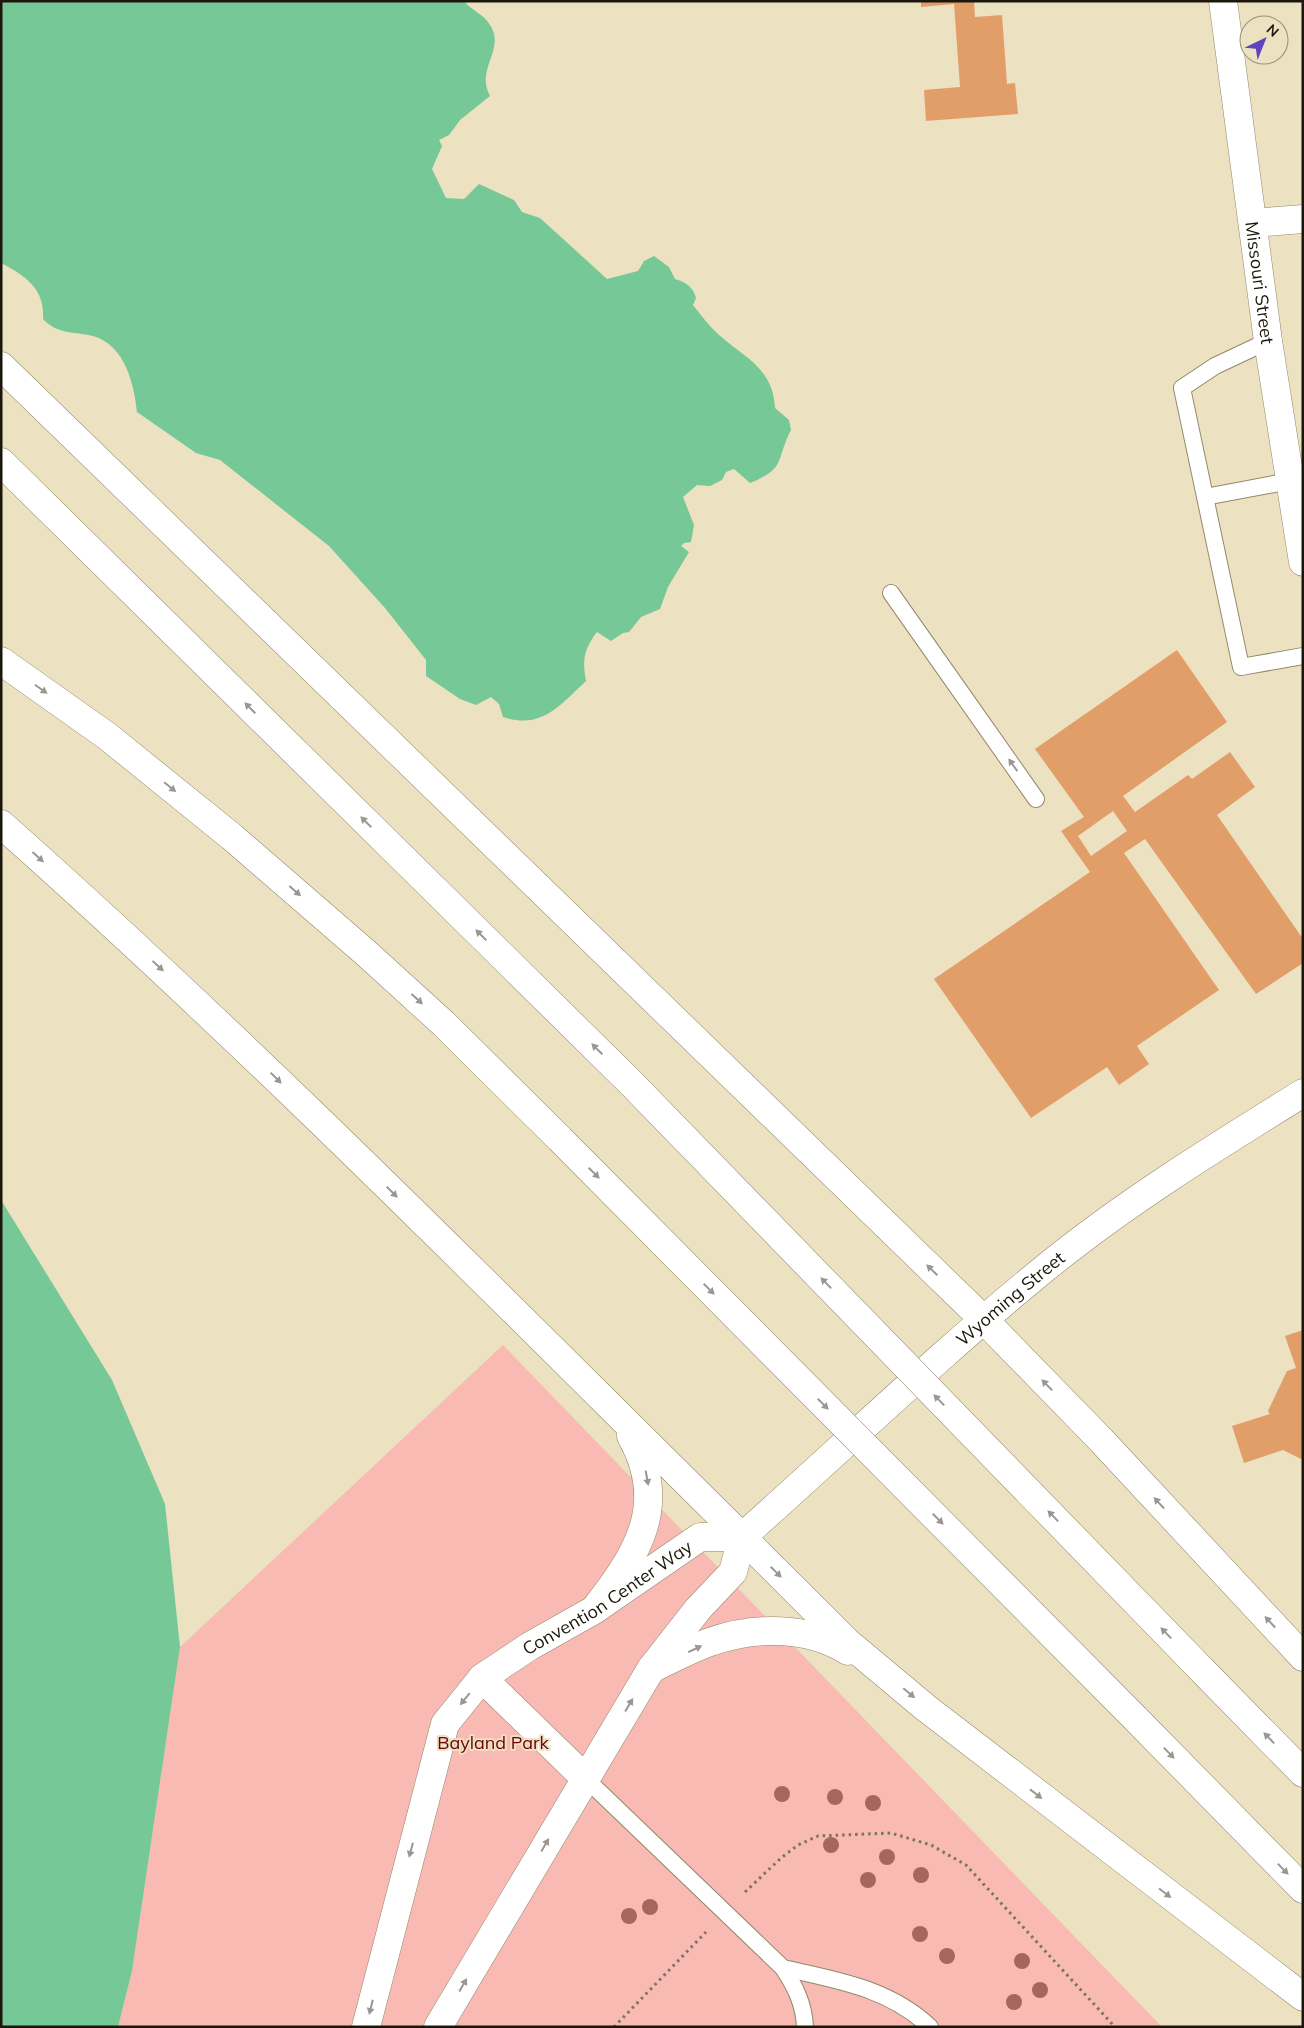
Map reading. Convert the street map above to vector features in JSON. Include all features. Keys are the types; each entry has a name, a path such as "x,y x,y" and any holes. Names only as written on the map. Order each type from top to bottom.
{"main road":[{"name":"Missouri Street","path":"1223,1 1268,340 1303,562"},
{"path":"1253,223 1303,219"},
{"path":"1,366 984,1320 1101,1440 1303,1658"},
{"path":"1,462 632,1084 1303,1773"},
{"path":"1,660 107,736 232,837 444,1024 1303,1889"},
{"path":"1,824 103,915 240,1043 847,1642 1038,1795 1303,1998"},
{"name":"Wyoming Street","path":"742,1537 984,1320 1045,1268 1113,1216 1182,1168 1303,1093"},
{"path":"594,1610 623,1573 639,1544 648,1516 649,1482 642,1456 621,1418"},
{"name":"Convention Center Way","path":"366,2027 445,1724 482,1678 530,1646 594,1610 700,1537 742,1537"},
{"path":"438,2027 650,1669 698,1610 733,1572 742,1537"},
{"path":"650,1669 710,1642 755,1630 804,1633 838,1645 888,1675"},
{"path":"482,1678 584,1778"}],"lane":[{"path":"1268,340 1215,366 1182,388 1241,667 1303,656"},
{"path":"1205,497 1290,481"},
{"path":"891,593 1036,798"},
{"path":"584,1778 724,1914 783,1968 796,1988 804,2015 805,2027"},
{"path":"783,1968 864,1987 912,2010 930,2027"}],"path":[{"path":"614,2027 753,1883 798,1845 818,1836 891,1833 931,1845 966,1865 1115,2027"}],"green space":[{"name":"Bayland Park","path":"503,1345 1162,2027 118,2027 132,1971 180,1647"}],"shaded area":[{"path":"1,1 464,1 487,21 494,34 495,42 486,77 486,86 490,96 460,120 449,135 439,140 442,146 432,169 446,198 464,199 479,184 514,200 522,212 540,218 607,279 638,271 644,261 654,256 669,267 675,279 686,283 691,288 696,298 693,305 708,324 763,373 773,394 775,408 789,420 791,430 775,468 762,478 750,483 734,469 726,472 722,480 710,486 697,485 683,497 694,525 691,542 684,543 681,546 689,552 668,587 660,609 641,617 629,632 623,633 611,641 597,632 589,644 585,655 586,681 559,706 540,718 517,720 503,717 499,704 491,697 476,705 460,699 426,676 426,660 385,608 329,546 220,460 196,453 137,412 126,367 113,348 93,336 66,332 54,328 43,319 41,299 32,285 18,273 1,263"},
{"path":"1,1200 112,1380 165,1504 180,1647 132,1971 118,2027 1,2027"}],"building":[{"path":"921,1 974,1 975,17 1002,15 1007,84 1015,83 1018,114 926,121 924,90 960,87 954,4 921,7"},
{"path":"1177,650 1227,722 1123,796 1135,812 1188,775 1192,779 1230,752 1255,787 1217,815 1303,939 1303,963 1256,994 1145,839 1124,853 1219,990 1137,1046 1149,1064 1119,1085 1107,1067 1031,1118 934,979 1090,872 1061,831 1084,817 1035,749","holes":["1113,811 1127,831 1091,856 1078,836"]},
{"path":"1303,1330 1303,1460 1283,1450 1244,1463 1232,1426 1270,1414 1268,1411 1287,1371 1296,1368 1285,1336"}]}
